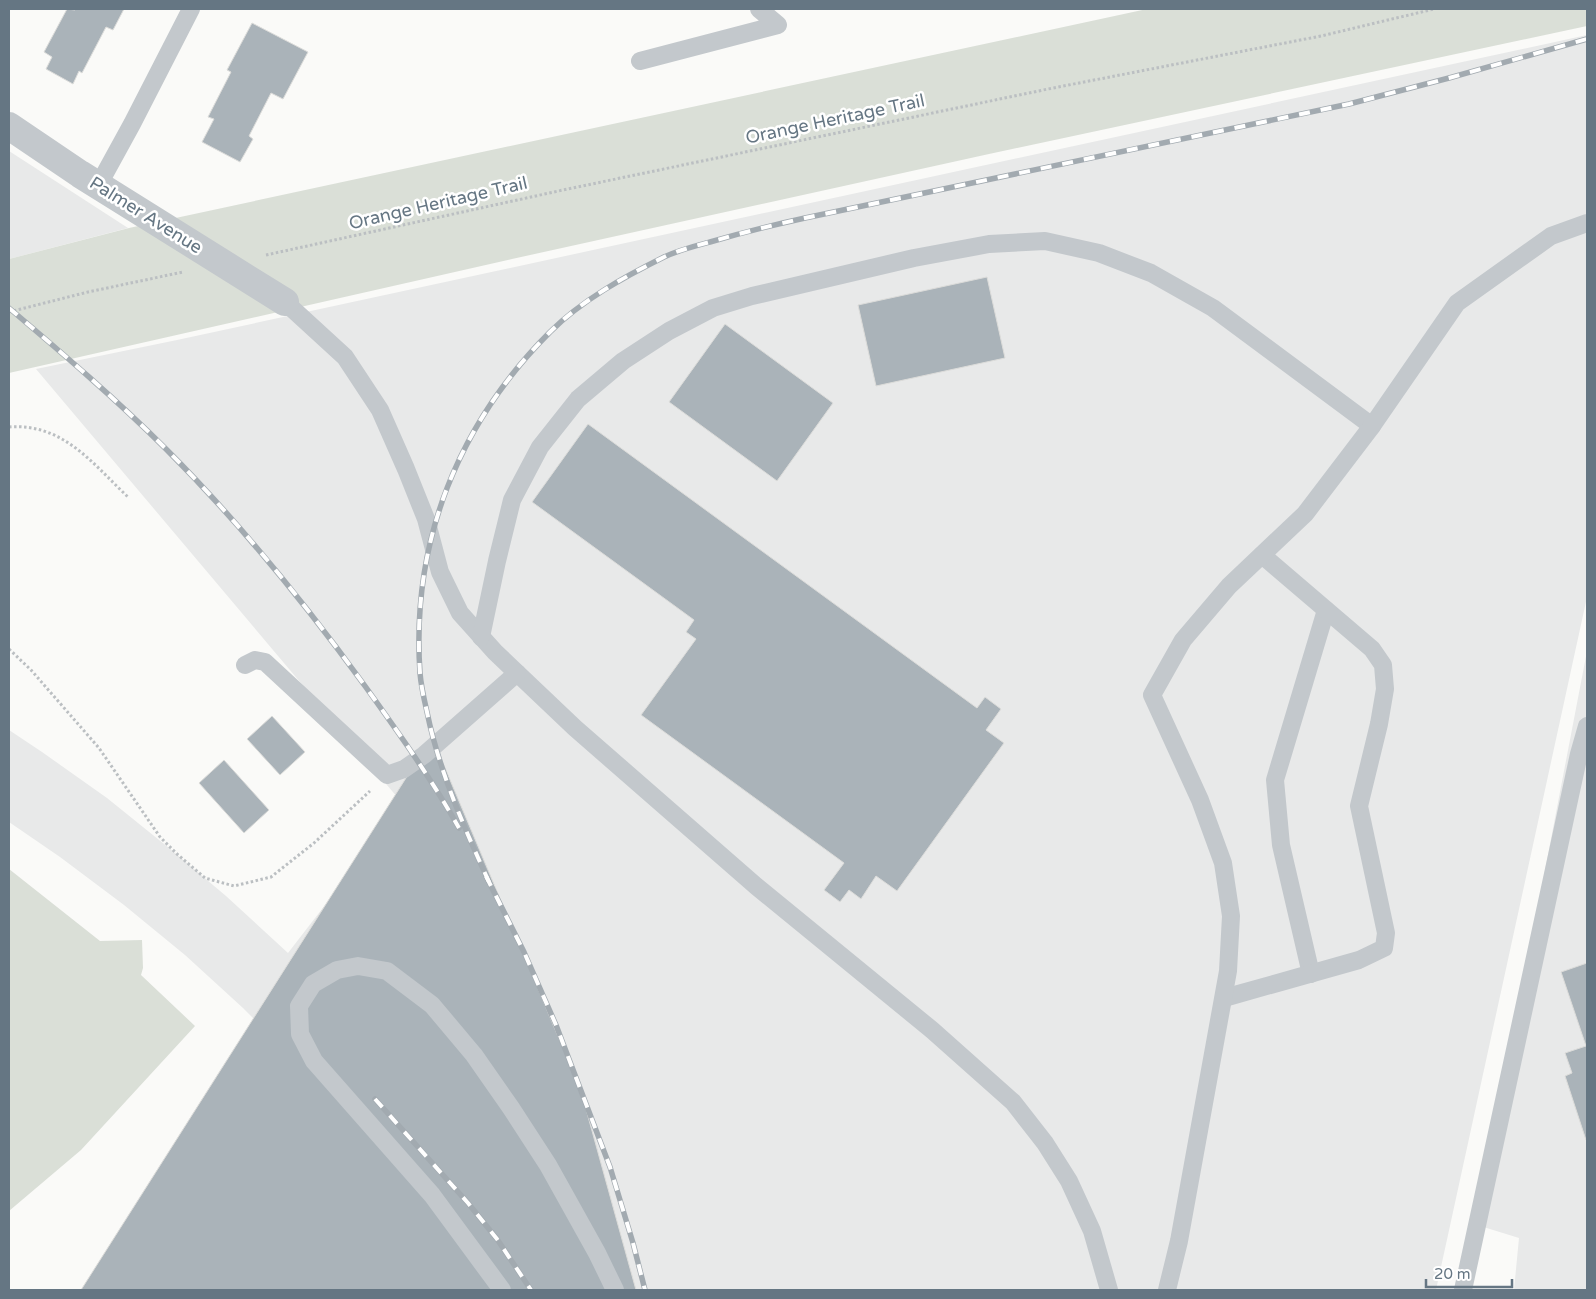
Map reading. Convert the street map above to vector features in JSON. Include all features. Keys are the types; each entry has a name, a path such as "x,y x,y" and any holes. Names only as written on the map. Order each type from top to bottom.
{"street":[{"name":"Palmer Avenue","path":"9,126 98,186 285,302"}],"lane":[{"path":"98,186 191,9"},
{"path":"640,61 778,24 759,9"},
{"path":"1168,1290 1181,1232 1224,998 1228,971 1231,916 1223,863 1200,800 1152,695 1183,640 1229,586 1306,514 1372,426 1457,303 1550,236 1587,223"},
{"path":"481,636 512,500 540,448 578,399 623,361 669,331 713,308 752,296 914,258 989,244 1045,241 1099,253 1151,274 1213,308 1372,426"},
{"path":"285,302 345,357 380,410 426,519 440,572 460,613 495,652 575,728 756,886 932,1030 1012,1102 1045,1143 1069,1181 1092,1231 1109,1290"},
{"path":"1224,998 1359,960 1384,948 1386,933 1359,806 1380,724 1385,689 1383,665 1372,649 1262,555"},
{"path":"1311,974 1281,845 1275,780 1326,610"},
{"path":"245,665 254,660 265,662 387,775 404,769 424,755 517,673"},
{"path":"1463,1290 1579,754 1587,726"},
{"path":"502,1290 432,1195 314,1061 300,1034 299,1006 313,984 337,970 358,966 387,971 432,1005 474,1055 538,1149 597,1253 615,1290"}],"path":[{"name":"Orange Heritage Trail","path":"261,256 621,178 1048,89 1321,36 1434,9"},
{"path":"9,312 88,292 190,271"},
{"path":"9,427 23,426 62,438 83,454 128,497"},
{"path":"9,649 31,670 99,748 160,837 205,878 234,886 271,877 314,843 387,775"}],"shaded area":[{"path":"1147,9 1587,9 1587,26 989,154 512,259 9,373 9,259 129,228"},
{"path":"1587,35 1587,597 1436,1290 482,1290 450,1244 299,1064 243,1008 185,955 124,905 9,822 9,730 107,798 226,896 288,953 403,804 36,369"},
{"path":"9,151 128,228 9,259"},
{"path":"1587,651 1587,1290 1514,1290 1519,1238 1477,1225"},
{"path":"9,869 100,941 142,940 143,968 141,975 195,1026 81,1150 9,1211"}],"building":[{"path":"67,9 124,9 113,30 106,27 82,73 79,71 73,84 46,69 52,57 44,52"},
{"path":"252,23 308,52 283,99 271,93 249,136 253,139 240,162 202,142 214,119 208,117 231,72 227,70"},
{"path":"987,277 1005,358 876,386 858,305"},
{"path":"725,324 833,403 777,481 669,402"},
{"path":"588,424 977,708 985,697 1001,709 986,730 1004,743 897,891 876,876 861,899 849,890 840,902 824,890 844,863 641,715 696,639 686,632 694,620 532,502"},
{"path":"272,716 305,752 280,775 247,739"},
{"path":"432,737 581,1091 636,1290 81,1290"},
{"path":"224,760 269,810 244,833 199,783"},
{"path":"1587,963 1586,1140 1565,1076 1572,1073 1565,1053 1586,1046 1561,972"}],"railway":[{"path":"489,882 445,777 432,734 421,683 419,625 424,577 433,532 447,488 466,446 490,406 518,368 562,320 590,299 619,281 664,257 687,248 733,235 805,218 1349,104 1587,39"},
{"path":"9,308 147,430 245,534 294,593 365,686 426,773 459,828"},
{"path":"486,876 524,952 556,1025 610,1167 645,1290"},
{"path":"375,1099 468,1203 497,1239 531,1290"}]}
